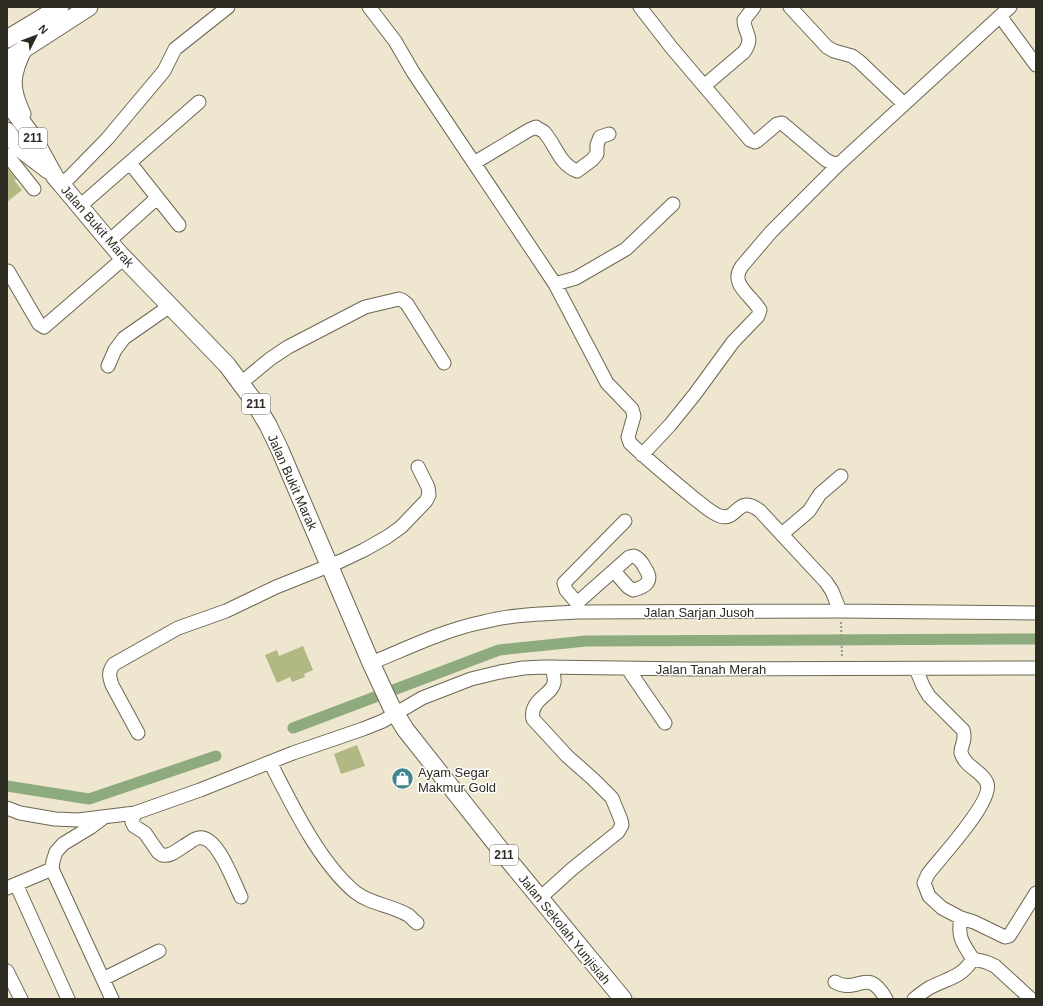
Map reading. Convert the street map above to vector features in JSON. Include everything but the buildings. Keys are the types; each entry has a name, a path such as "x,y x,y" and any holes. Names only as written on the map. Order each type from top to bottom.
{"main road":[{"path":"9,36 60,7"},
{"path":"7,60 84,12 89,7"},
{"path":"24,48 15,66 13,79 14,92 19,108 33,137"},
{"name":"Jalan Bukit Marak","path":"7,102 33,137 59,181 124,258 203,338 241,383 268,426 393,710"},
{"name":"Jalan Bukit Marak","path":"7,131 18,147 59,181"},
{"name":"Jalan Sekolah Yunjisiah","path":"393,710 425,756 623,999"}],"street":[{"path":"59,181 107,139 164,71 175,49 228,7"},
{"path":"369,7 395,41 413,72 555,284 607,383 632,409 634,416 628,437 630,443 667,477 720,516 726,517 746,504 753,505 782,534 832,591 840,617"},
{"path":"640,7 750,140 755,142 757,141 776,124 782,123 826,160 839,164"},
{"path":"704,86 744,52 748,46 749,36 744,20 754,7"},
{"path":"790,7 827,47 834,51 852,56 904,104"},
{"path":"642,455 670,425 695,394 733,342 758,316 760,310 739,285 737,278 738,271 771,232 839,164 1010,7"},
{"path":"1000,16 1036,65"},
{"path":"80,206 200,102"},
{"path":"474,163 536,127 544,132 565,164 571,169 577,171 592,160 597,154 597,146 600,137 609,134"},
{"path":"7,155 34,189"},
{"path":"130,163 179,225"},
{"path":"109,241 157,198"},
{"path":"555,284 576,278 626,249 673,204"},
{"path":"8,271 39,324 44,327 124,258"},
{"path":"241,383 270,359 288,347 365,307 396,299 402,300 407,304 444,363"},
{"path":"108,366 115,350 124,338 170,306"},
{"path":"138,733 109,677 110,670 114,664 178,628 226,611 276,588 330,566 364,550 401,527 426,501 429,495 428,487 418,467"},
{"path":"782,534 809,510 820,494 841,476"},
{"path":"614,571 577,608 566,590 564,583 624,522"},
{"name":"Jalan Sarjan Jusoh","path":"373,667 436,636 483,621 577,608 840,617 1036,613"},
{"path":"540,898 572,869 618,832 622,825 611,797 567,756 533,719 532,712 539,699 554,684 552,667"},
{"name":"Jalan Tanah Merah","path":"7,808 20,813 55,819 78,820 135,813 383,721 393,710 422,698 471,680 500,672 523,668 1036,668"},
{"path":"628,669 665,723"},
{"path":"916,669 922,686 929,696 963,730 965,736 961,752 964,759 983,776 987,783 988,791 981,807 928,874 924,883 929,896 942,908 960,918 974,922 1001,936 1009,936 1036,893"},
{"path":"270,762 285,792 314,842 336,872 355,892 367,900 409,915 417,923"},
{"path":"135,813 132,822 134,826 145,833 158,852 162,855 172,854 198,838 205,838 211,842 221,855 241,897"},
{"path":"103,818 63,844 56,852 52,869 112,999"},
{"path":"52,869 11,886 68,999"},
{"path":"960,918 959,936 973,959 995,966 1031,999"},
{"path":"103,979 159,951"},
{"path":"914,999 927,989 961,974 968,968 973,959"},
{"path":"7,971 21,999"},
{"path":"835,982 847,987 865,982 872,983 878,988 886,999"}],"path":[{"path":"840,617 842,656"}],"waterway":[{"path":"293,728 499,650 586,641 1036,639"},
{"path":"7,786 89,799 216,756"}],"place":[{"name":"Ayam Segar Makmur Gold","path":"403,779"}]}
